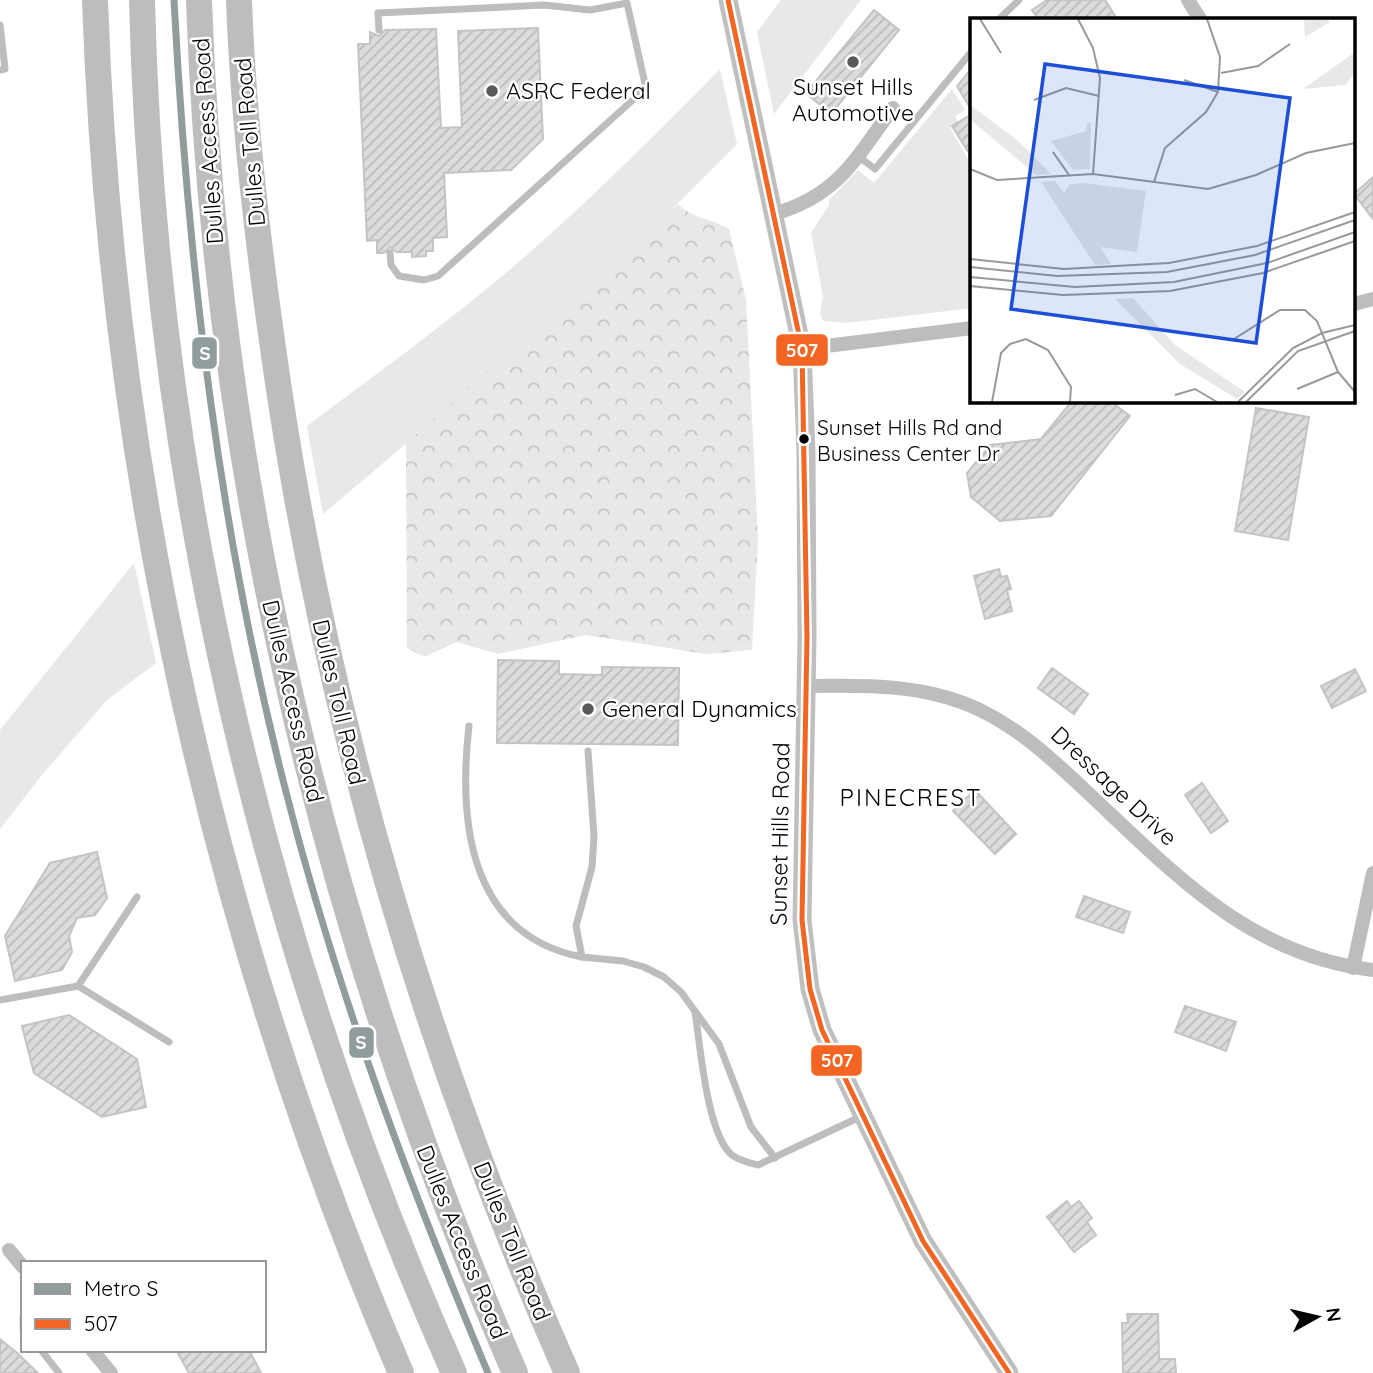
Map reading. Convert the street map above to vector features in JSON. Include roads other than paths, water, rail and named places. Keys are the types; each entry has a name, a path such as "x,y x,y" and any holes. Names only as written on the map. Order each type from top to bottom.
{"highway":[{"path":"95,0 113,273 154,544 175,659 212,817 269,1017 326,1185 401,1373"},
{"path":"142,0 159,248 193,506 214,618 253,790 316,1008 364,1151 453,1373"},
{"name":"Dulles Access Road","path":"199,0 214,230 244,461 264,574 294,716 347,919 399,1080 443,1200 515,1373"},
{"name":"Dulles Toll Road","path":"239,0 252,182 283,426 303,538 348,744 399,928 491,1191 566,1373"}],"main road":[{"name":"Sunset Hills Road","path":"728,0 802,349 806,452 807,686 802,890 807,970 822,1030 923,1241 1009,1373"}],"street":[{"path":"1188,0 1199,18"},
{"path":"774,214 818,197 832,188 893,108"},
{"path":"1356,303 1373,299"},
{"path":"802,349 970,328"},
{"name":"Dressage Drive","path":"807,686 884,686 919,691 978,709 1030,740 1179,877 1233,920 1292,950 1353,968 1373,970"},
{"path":"1353,968 1373,873"},
{"path":"9,1250 21,1265"},
{"path":"94,1352 111,1373"}],"lane":[{"path":"1000,18 1019,0"},
{"path":"379,30 378,13 544,5 590,10 627,3 646,88 438,276 424,280 399,276 391,265 390,253"},
{"path":"0,25 5,69 0,69"},
{"path":"858,156 875,169 970,53"},
{"path":"469,726 465,763 468,823 482,881 502,911 527,937 552,952 623,961 643,967 664,977 681,992 719,1044 751,1127 775,1158"},
{"path":"582,957 576,926 592,867 594,836 588,751"},
{"path":"78,986 137,897"},
{"path":"0,1000 78,986 169,1042"},
{"path":"695,1011 715,1122 721,1140 732,1155 758,1165 862,1116"},
{"path":"43,1352 59,1373"}],"metro line":[{"name":"S","path":"174,0 188,199 210,397 242,593 262,691 305,863 351,1011 402,1157 488,1373"}],"place":[{"name":"Sunset Hills Automotive","path":"853,62"},
{"name":"ASRC Federal","path":"492,91"},
{"name":"Sunset Hills Rd and Business Center Dr","path":"804,439"},
{"name":"General Dynamics","path":"588,709"}],"district":[{"name":"PINECREST","path":"911,798"}]}
